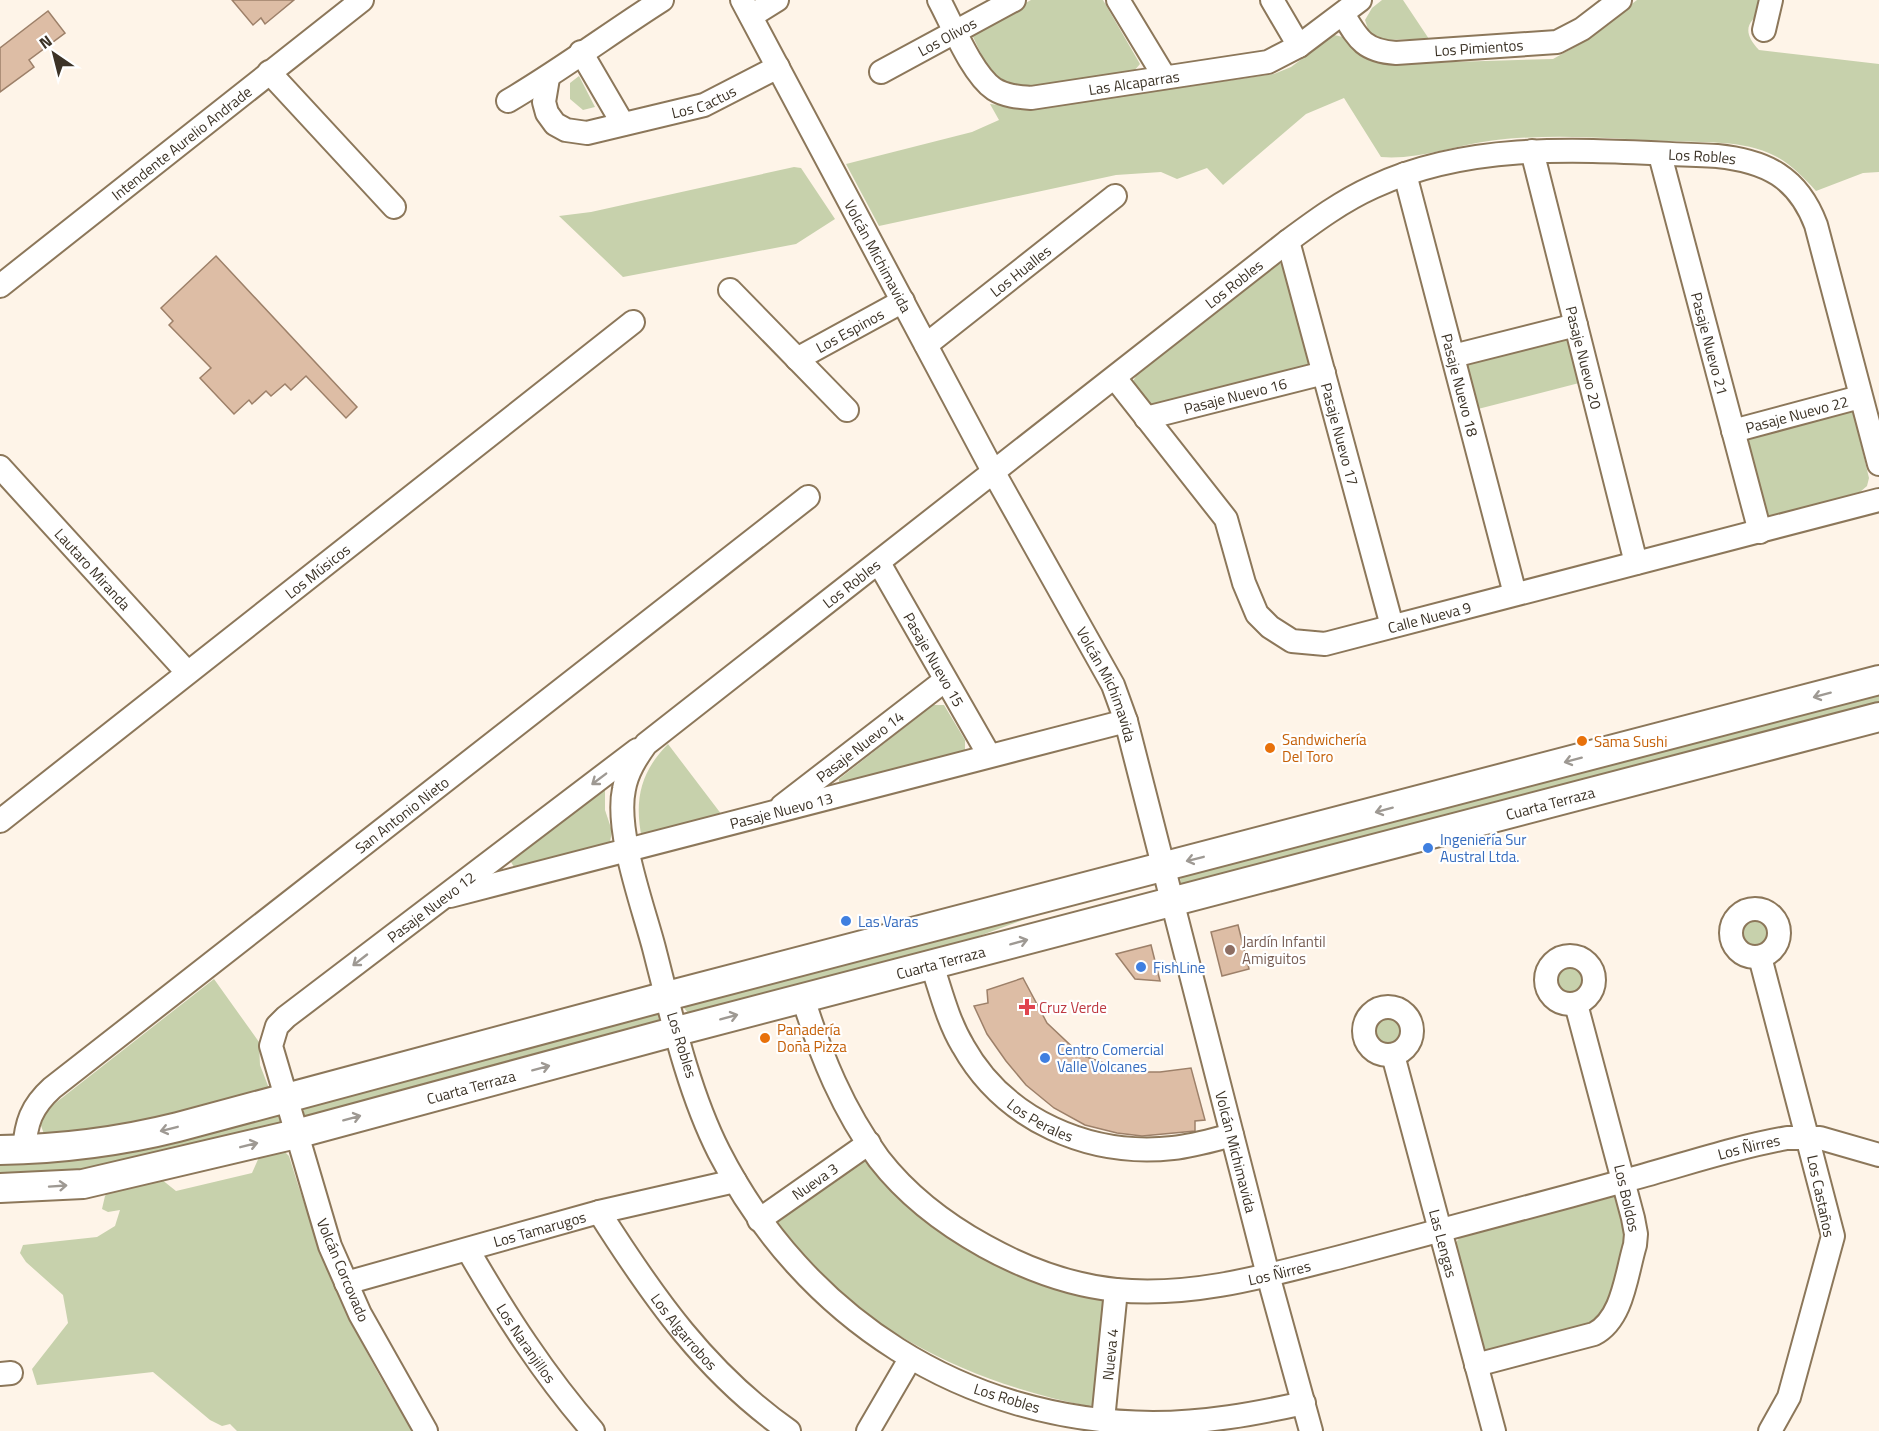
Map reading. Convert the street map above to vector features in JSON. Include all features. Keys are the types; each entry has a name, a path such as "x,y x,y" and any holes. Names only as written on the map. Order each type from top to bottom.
{"main road":[{"path":"12,1150 72,1148 121,1141 1879,680"},
{"name":"Cuarta Terraza","path":"0,1188 83,1184 296,1134 677,1031 1879,717"}],"street":[{"name":"Intendente Aurelio Andrade","path":"0,286 362,0"},
{"path":"508,101 548,78 581,52 662,0"},
{"path":"746,8 777,0"},
{"name":"Las Alcaparras","path":"939,0 988,84 1006,94 1031,98 1268,62 1299,46 1351,7"},
{"name":"Los Olivos","path":"881,72 1014,0"},
{"path":"1118,0 1164,76"},
{"path":"1272,0 1299,46"},
{"name":"Los Pimientos","path":"1351,7 1355,34 1367,47 1381,52 1396,53 1557,42 1582,29 1620,0"},
{"path":"1764,30 1771,0"},
{"name":"Volcán Michimavida","path":"746,8 994,473 1104,665 1125,721 1268,1275 1311,1431"},
{"path":"581,52 623,124"},
{"name":"Los Cactus","path":"548,78 544,102 547,113 555,124 566,130 586,133 704,105 778,67"},
{"path":"269,72 394,207"},
{"name":"Los Robles","path":"1304,1403 1219,1419 1153,1427 1103,1420 1012,1402 966,1385 910,1359 876,1336 831,1300 797,1267 759,1220 717,1149 699,1103 667,996 629,850 622,813 624,788 635,759 646,744 1288,241 1348,200 1405,174 1449,162 1532,151 1660,154 1745,159 1778,174 1797,190 1816,225 1879,464"},
{"name":"Pasaje Nuevo 20","path":"1532,151 1636,563"},
{"name":"Pasaje Nuevo 21","path":"1660,154 1760,532"},
{"name":"Pasaje Nuevo 18","path":"1405,174 1515,594"},
{"name":"Los Hualles","path":"926,345 1115,196"},
{"name":"Pasaje Nuevo 17","path":"1288,241 1392,626"},
{"name":"Los Espinos","path":"730,290 847,410"},
{"name":"Los Espinos","path":"797,359 903,301"},
{"name":"Los Músicos","path":"0,821 633,322"},
{"path":"1453,356 1576,325"},
{"name":"Pasaje Nuevo 16","path":"1146,418 1324,373"},
{"name":"Calle Nueva 9","path":"1115,378 1226,519 1250,602 1257,614 1270,627 1292,641 1325,644 1879,500"},
{"name":"Pasaje Nuevo 22","path":"1733,431 1860,397"},
{"name":"Lautaro Miranda","path":"0,467 187,672"},
{"name":"San Antonio Nieto","path":"12,1150 26,1127 31,1112 52,1088 808,497"},
{"name":"Pasaje Nuevo 15","path":"879,563 944,681 989,755"},
{"name":"Pasaje Nuevo 14","path":"773,812 944,681"},
{"name":"Pasaje Nuevo 13","path":"437,900 1125,721"},
{"name":"Pasaje Nuevo 12","path":"286,1098 271,1046 277,1026 437,900 646,744"},
{"name":"Los Castaños","path":"1760,957 1831,1225 1832,1244 1789,1397 1770,1431"},
{"name":"Los Perales","path":"932,965 948,1013 968,1054 985,1077 1011,1104 1047,1127 1079,1140 1123,1149 1174,1148 1232,1136"},
{"name":"Los Ñirres","path":"803,998 819,1047 837,1089 880,1160 916,1197 984,1245 1011,1260 1074,1282 1116,1290 1177,1289 1268,1275 1440,1231 1774,1140 1808,1137 1879,1155"},
{"name":"Los Boldos","path":"1476,1365 1594,1334 1611,1321 1636,1239 1624,1181 1576,1004"},
{"name":"Las Lengas","path":"1393,1055 1494,1431"},
{"name":"Volcán Corcovado","path":"286,1098 323,1226 346,1283 376,1345 426,1431"},
{"name":"Nueva 3","path":"759,1220 869,1143"},
{"name":"Los Tamarugos","path":"346,1283 599,1212 735,1181"},
{"name":"Los Algarrobos","path":"599,1212 656,1296 719,1375 759,1410 789,1431"},
{"name":"Los Naranjillos","path":"468,1250 501,1307 540,1365 593,1431"},
{"name":"Nueva 4","path":"1103,1420 1116,1290"},
{"path":"868,1431 910,1359"}],"green space":[{"path":"1031,0 1103,0 1140,64 1134,71 1065,83 1027,86 1001,80 987,65 971,33"},
{"path":"1382,0 1403,0 1429,39 1383,40 1369,32 1365,20 1372,8"},
{"path":"1637,0 1766,0 1765,10 1753,19 1748,28 1750,38 1759,50 1879,64 1879,172 1863,173 1816,191 1781,159 1763,151 1736,144 1578,137 1511,139 1475,143 1422,155 1381,157 1344,98 1306,114 1223,185 1207,168 1177,179 1161,172 1116,175 879,226 846,164 972,132 999,120 990,104 1036,109 1274,74 1291,67 1334,35 1348,40 1386,64 1553,59 1580,44"},
{"path":"579,76 595,107 583,110 570,99 570,83"},
{"path":"794,167 801,168 835,219 796,244 623,277 559,216 591,212"},
{"path":"1284,263 1315,369 1152,410 1135,388 1133,381 1138,373 1278,264"},
{"path":"1570,331 1583,382 1474,410 1460,358"},
{"path":"1851,403 1869,478 1867,486 1860,492 1762,519 1743,438"},
{"path":"1879,693 1879,706 1181,887 1180,876"},
{"path":"933,705 944,705 965,740 965,751 962,754 839,784 839,779"},
{"path":"668,744 725,819 642,839 639,800 645,776"},
{"path":"605,787 605,810 612,831 610,842 514,867 511,862 516,855"},
{"path":"1039,914 952,946 689,1014 684,1008 684,1004"},
{"path":"1755,917 1766,922 1771,933 1766,944 1755,949 1744,944 1739,933 1744,922"},
{"path":"1570,964 1581,969 1586,980 1581,991 1570,996 1559,991 1554,980 1559,969"},
{"path":"214,979 259,1042 260,1065 270,1091 125,1130 44,1134 40,1123 49,1108"},
{"path":"658,1012 659,1021 306,1117 303,1114 305,1105"},
{"path":"1387,1013 1400,1018 1405,1031 1400,1044 1387,1049 1374,1044 1369,1031 1374,1018"},
{"path":"277,1113 281,1122 279,1125 101,1168 0,1175 0,1162"},
{"path":"283,1150 289,1156 326,1263 357,1333 374,1367 414,1431 237,1431 230,1424 222,1426 210,1420 153,1372 37,1385 32,1369 68,1323 63,1295 26,1262 20,1253 23,1245 97,1237 115,1226 120,1210 108,1212 102,1209 105,1196 110,1189 161,1179 176,1191 252,1173 260,1155"},
{"path":"871,1158 911,1202 1105,1295 1096,1404 1088,1406 1042,1395 998,1382 954,1364 874,1319 837,1290 804,1257 775,1220 856,1159"},
{"path":"1617,1196 1627,1233 1607,1313 1599,1322 1485,1355 1453,1246 1461,1236"}],"building":[{"path":"232,0 294,0 265,24 261,18 253,25"},
{"path":"48,11 65,33 29,60 34,67 0,92 0,48"},
{"path":"216,256 357,407 346,418 306,376 291,390 285,384 271,396 266,391 252,404 249,400 234,414 200,378 211,368 169,325 173,321 161,308"},
{"name":"Jardín Infantil Amiguitos","path":"1238,925 1249,969 1222,976 1211,932"},
{"name":"FishLine","path":"1151,945 1160,981 1135,979 1116,954"},
{"name":"Centro Comercial Valle Volcanes","path":"1023,978 1047,1023 1081,1055 1130,1072 1160,1072 1191,1068 1205,1120 1195,1121 1195,1131 1142,1136 1085,1125 1054,1108 1026,1085 1006,1061 987,1034 974,1006 988,1003 987,990"}],"place":[{"name":"Sama Sushi","path":"1582,741"},
{"name":"Sandwichería Del Toro","path":"1270,748"},
{"name":"Ingeniería Sur Austral Ltda.","path":"1428,848"},
{"name":"Las Varas","path":"846,921"},
{"name":"Jardín Infantil Amiguitos","path":"1230,950"},
{"name":"FishLine","path":"1141,967"},
{"name":"Cruz Verde","path":"1027,1007"},
{"name":"Panadería Doña Pizza","path":"765,1038"},
{"name":"Centro Comercial Valle Volcanes","path":"1045,1058"}]}
